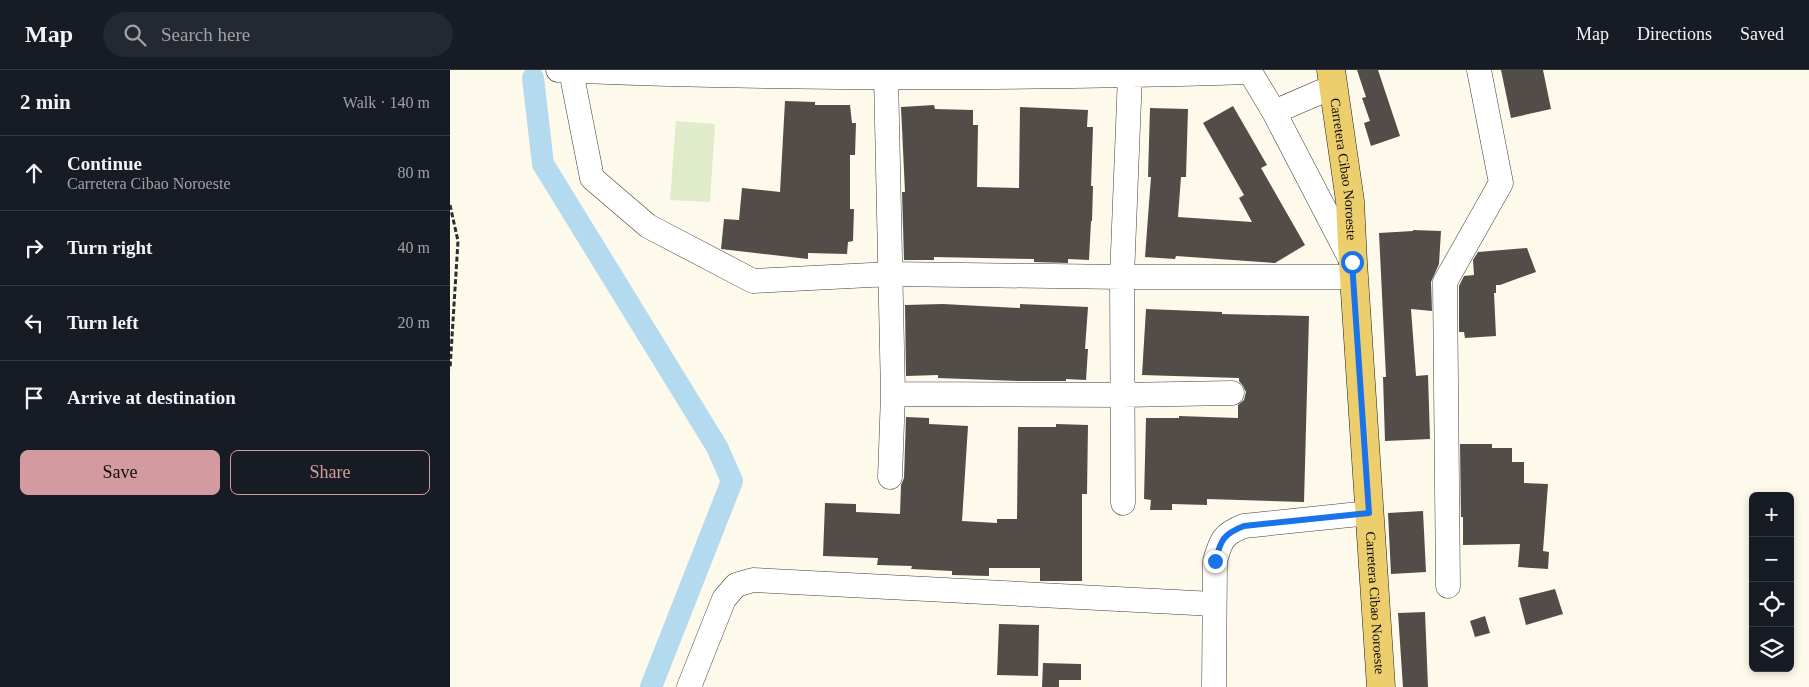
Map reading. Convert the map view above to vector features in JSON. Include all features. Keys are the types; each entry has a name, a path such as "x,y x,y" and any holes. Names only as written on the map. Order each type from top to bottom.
{"main road":[{"name":"Carretera Cibao Noroeste","path":"1332,79 1350,201 1381,687"}],"street":[{"path":"558,70 571,70 632,72 886,76 1130,75 1249,71 1274,112 1353,270 1122,277 891,274 753,281 648,226 592,178 571,70"},
{"path":"1448,586 1445,282 1501,183 1480,70"},
{"path":"1123,503 1122,277 1130,75"},
{"path":"886,76 893,394 890,477"},
{"path":"1274,112 1332,79"},
{"path":"893,394 1122,395 1232,393"},
{"path":"1214,687 1215,561 1219,545 1229,532 1244,526 1369,513"},
{"path":"689,687 724,599 736,585 754,580 1214,604"}],"path":[{"path":"450,205 458,241 450,368"}],"green space":[{"path":"676,121 715,124 710,202 670,200"}],"building":[{"path":"1357,70 1378,70 1400,136 1371,146 1364,123 1370,121 1362,98 1366,97"},
{"path":"1501,70 1543,70 1551,109 1511,118"},
{"path":"785,101 815,102 815,105 850,105 852,123 856,123 855,155 850,155 850,209 854,209 853,241 848,242 847,254 808,253 808,259 721,249 724,219 739,220 742,188 780,192"},
{"path":"934,105 935,109 973,110 973,125 978,125 977,187 1019,188 1020,107 1088,110 1087,127 1093,127 1092,221 1089,260 1068,259 1068,263 1034,262 1034,259 934,257 934,260 904,260 902,192 905,192 901,107"},
{"path":"1233,106 1267,165 1261,168 1305,245 1275,263 1176,256 1175,259 1145,257 1151,177 1148,177 1150,108 1188,109 1186,177 1181,177 1178,217 1252,222 1239,198 1244,195 1203,123"},
{"path":"1413,230 1441,231 1439,264 1431,282 1432,311 1411,309 1416,376 1428,375 1430,439 1385,441 1383,377 1386,377 1379,233"},
{"path":"1527,248 1536,272 1496,285 1496,293 1494,293 1496,336 1465,338 1464,332 1459,332 1459,286 1464,276 1474,275 1473,260 1478,252"},
{"path":"943,304 1020,308 1020,304 1088,307 1085,349 1088,349 1086,380 1019,381 938,378 938,375 906,376 905,305"},
{"path":"1146,309 1222,312 1222,314 1309,316 1304,502 1207,499 1207,505 1172,504 1172,510 1150,510 1151,500 1144,499 1146,418 1179,418 1179,416 1238,418 1238,405 1244,400 1246,392 1239,378 1142,375"},
{"path":"906,417 929,418 929,424 968,426 962,521 997,523 997,519 1017,519 1018,427 1056,427 1056,424 1088,425 1087,494 1082,494 1082,581 1040,581 1040,568 989,568 989,576 952,575 952,571 911,569 912,566 877,565 878,558 823,556 825,503 856,504 856,512 900,514 901,485 904,478"},
{"path":"1460,444 1492,444 1492,448 1512,448 1512,462 1524,462 1524,483 1548,484 1543,551 1549,552 1548,569 1518,567 1520,544 1463,545"},
{"path":"1423,511 1426,572 1391,574 1388,513"},
{"path":"1555,589 1563,614 1526,625 1519,598"},
{"path":"1425,612 1428,687 1403,687 1398,613"},
{"path":"1485,616 1490,633 1475,637 1470,621"},
{"path":"999,624 1039,625 1038,676 997,675"},
{"path":"1043,663 1081,664 1081,680 1059,680 1059,687 1042,687"}],"waterway":[{"path":"533,78 543,164 717,447 732,481 651,687"}],"route":[{"path":"1215,561 1219,545 1229,532 1244,526 1369,513 1352,262"}]}
